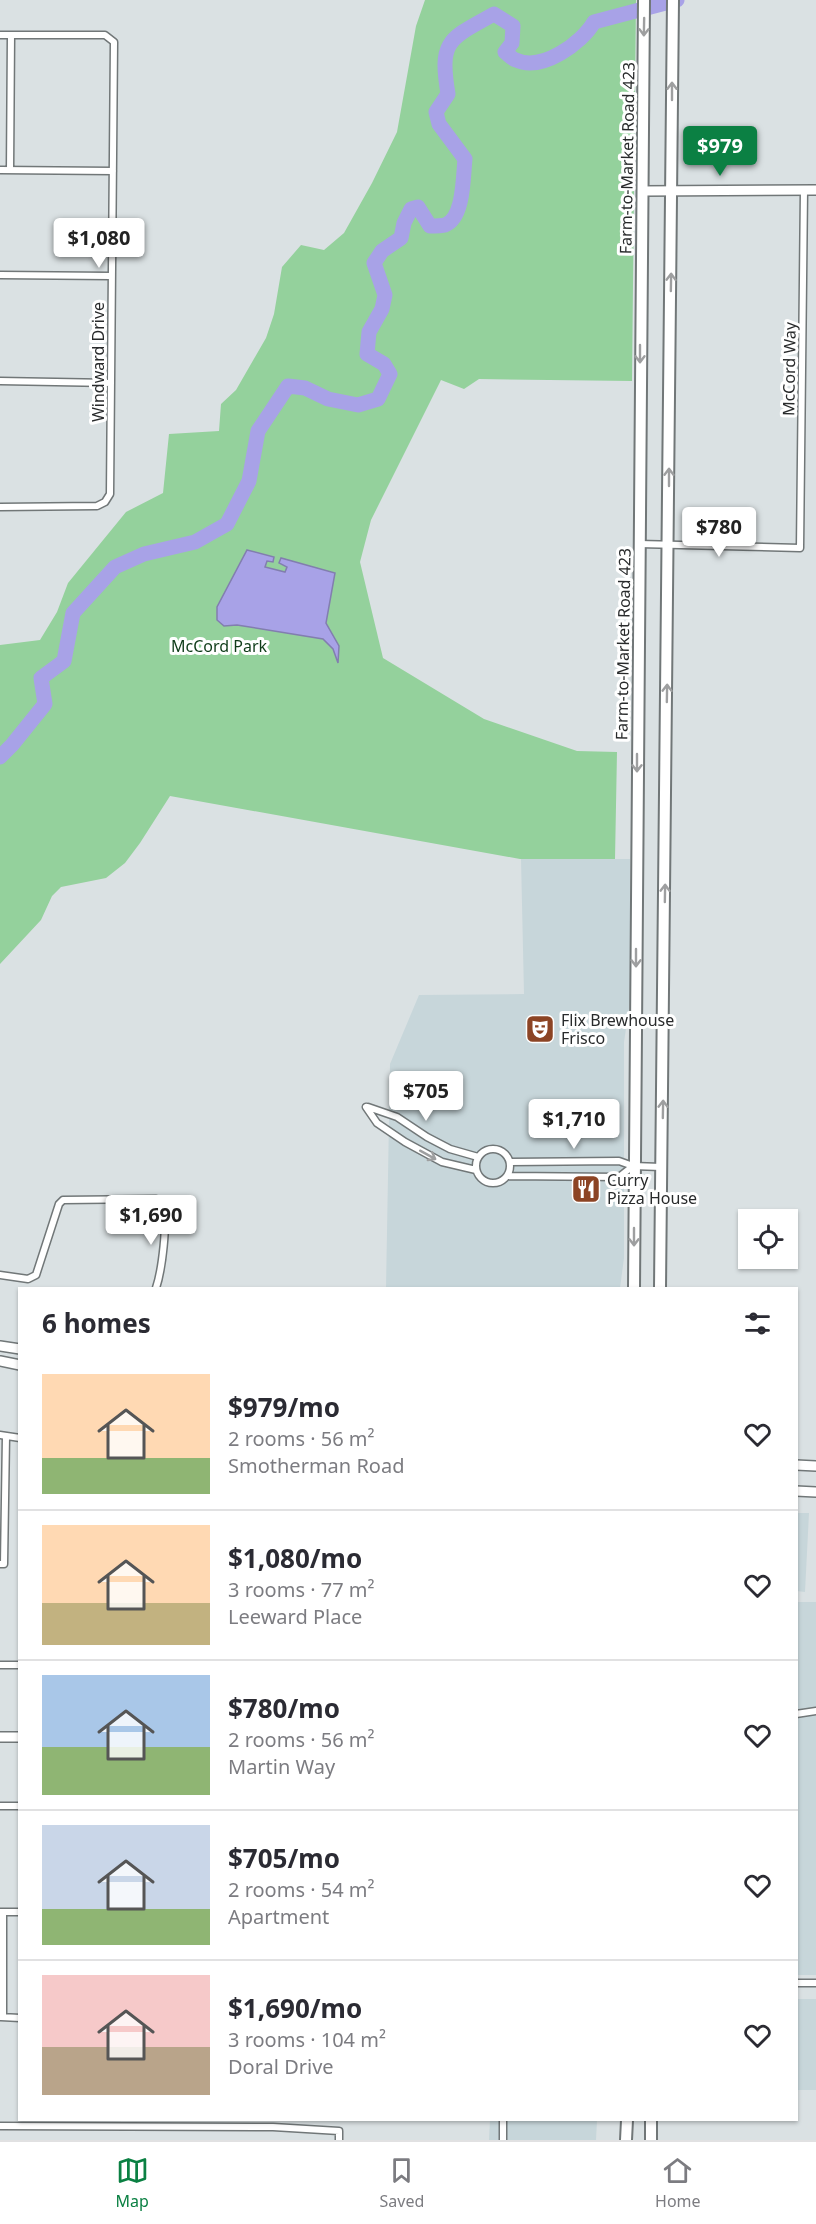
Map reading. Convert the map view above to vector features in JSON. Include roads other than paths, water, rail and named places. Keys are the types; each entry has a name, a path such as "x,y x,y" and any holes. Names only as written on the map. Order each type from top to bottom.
{"main road":[{"name":"Farm-to-Market Road 423","path":"634,1287 633,1166 644,0"},
{"path":"660,1287 673,0"},
{"path":"626,2140 627,2121"},
{"path":"651,2121 651,2140"}],"street":[{"path":"0,35 11,35 10,170"},
{"name":"Windward Drive","path":"0,507 97,506 105,502 110,494 114,42 105,35 11,35"},
{"path":"0,170 113,171"},
{"name":"McCord Way","path":"668,544 800,548 804,190"},
{"path":"643,191 816,190"},
{"path":"0,275 111,276"},
{"path":"0,381 111,383"},
{"path":"639,544 668,544"},
{"path":"476,1170 442,1162 405,1142 377,1123 366,1107 397,1118 450,1149 478,1157"},
{"path":"508,1176 510,1162 508,1157 499,1150 488,1150 478,1157 476,1170 479,1176 488,1183 499,1183 508,1176 619,1177 633,1166"},
{"path":"510,1162 619,1161 633,1166 662,1167"},
{"path":"0,1275 33,1278 36,1275 59,1204 63,1200 156,1199 160,1200 164,1208 165,1221 162,1264 156,1287"},
{"path":"0,1346 18,1349"},
{"path":"0,1361 18,1365"},
{"path":"2,1564 3,1435 18,1438"},
{"path":"798,1465 816,1466"},
{"path":"798,1491 816,1492"},
{"path":"0,1665 18,1665"},
{"path":"798,1714 816,1711"},
{"path":"0,1737 18,1737"},
{"path":"0,1806 18,1806"},
{"path":"18,1912 2,1912 2,2017 18,2018"},
{"path":"798,1983 816,1983"},
{"path":"273,2127 274,2121"},
{"path":"503,2121 503,2140"},
{"path":"0,2127 273,2127 339,2131 339,2140"}],"waterway":[{"path":"0,757 45,704 41,678 64,661 73,613 115,567 144,554 195,542 227,524 249,481 258,431 288,386 305,388 328,399 358,405 378,399 390,374 384,364 367,354 369,332 382,309 385,295 374,263 382,251 401,238 404,223 411,209 418,207 430,226 445,225 451,221 459,206 465,159 439,124 436,112 448,94 445,62 451,43 457,36 494,14 513,26 512,43 505,52 516,60 526,63 537,62 549,59 571,46 594,22 677,0"}],"place":[{"name":"Flix Brewhouse Frisco","path":"540,1029"},
{"name":"Curry Pizza House","path":"586,1189"}],"park label":[{"name":"McCord Park","path":"219,646"}]}
